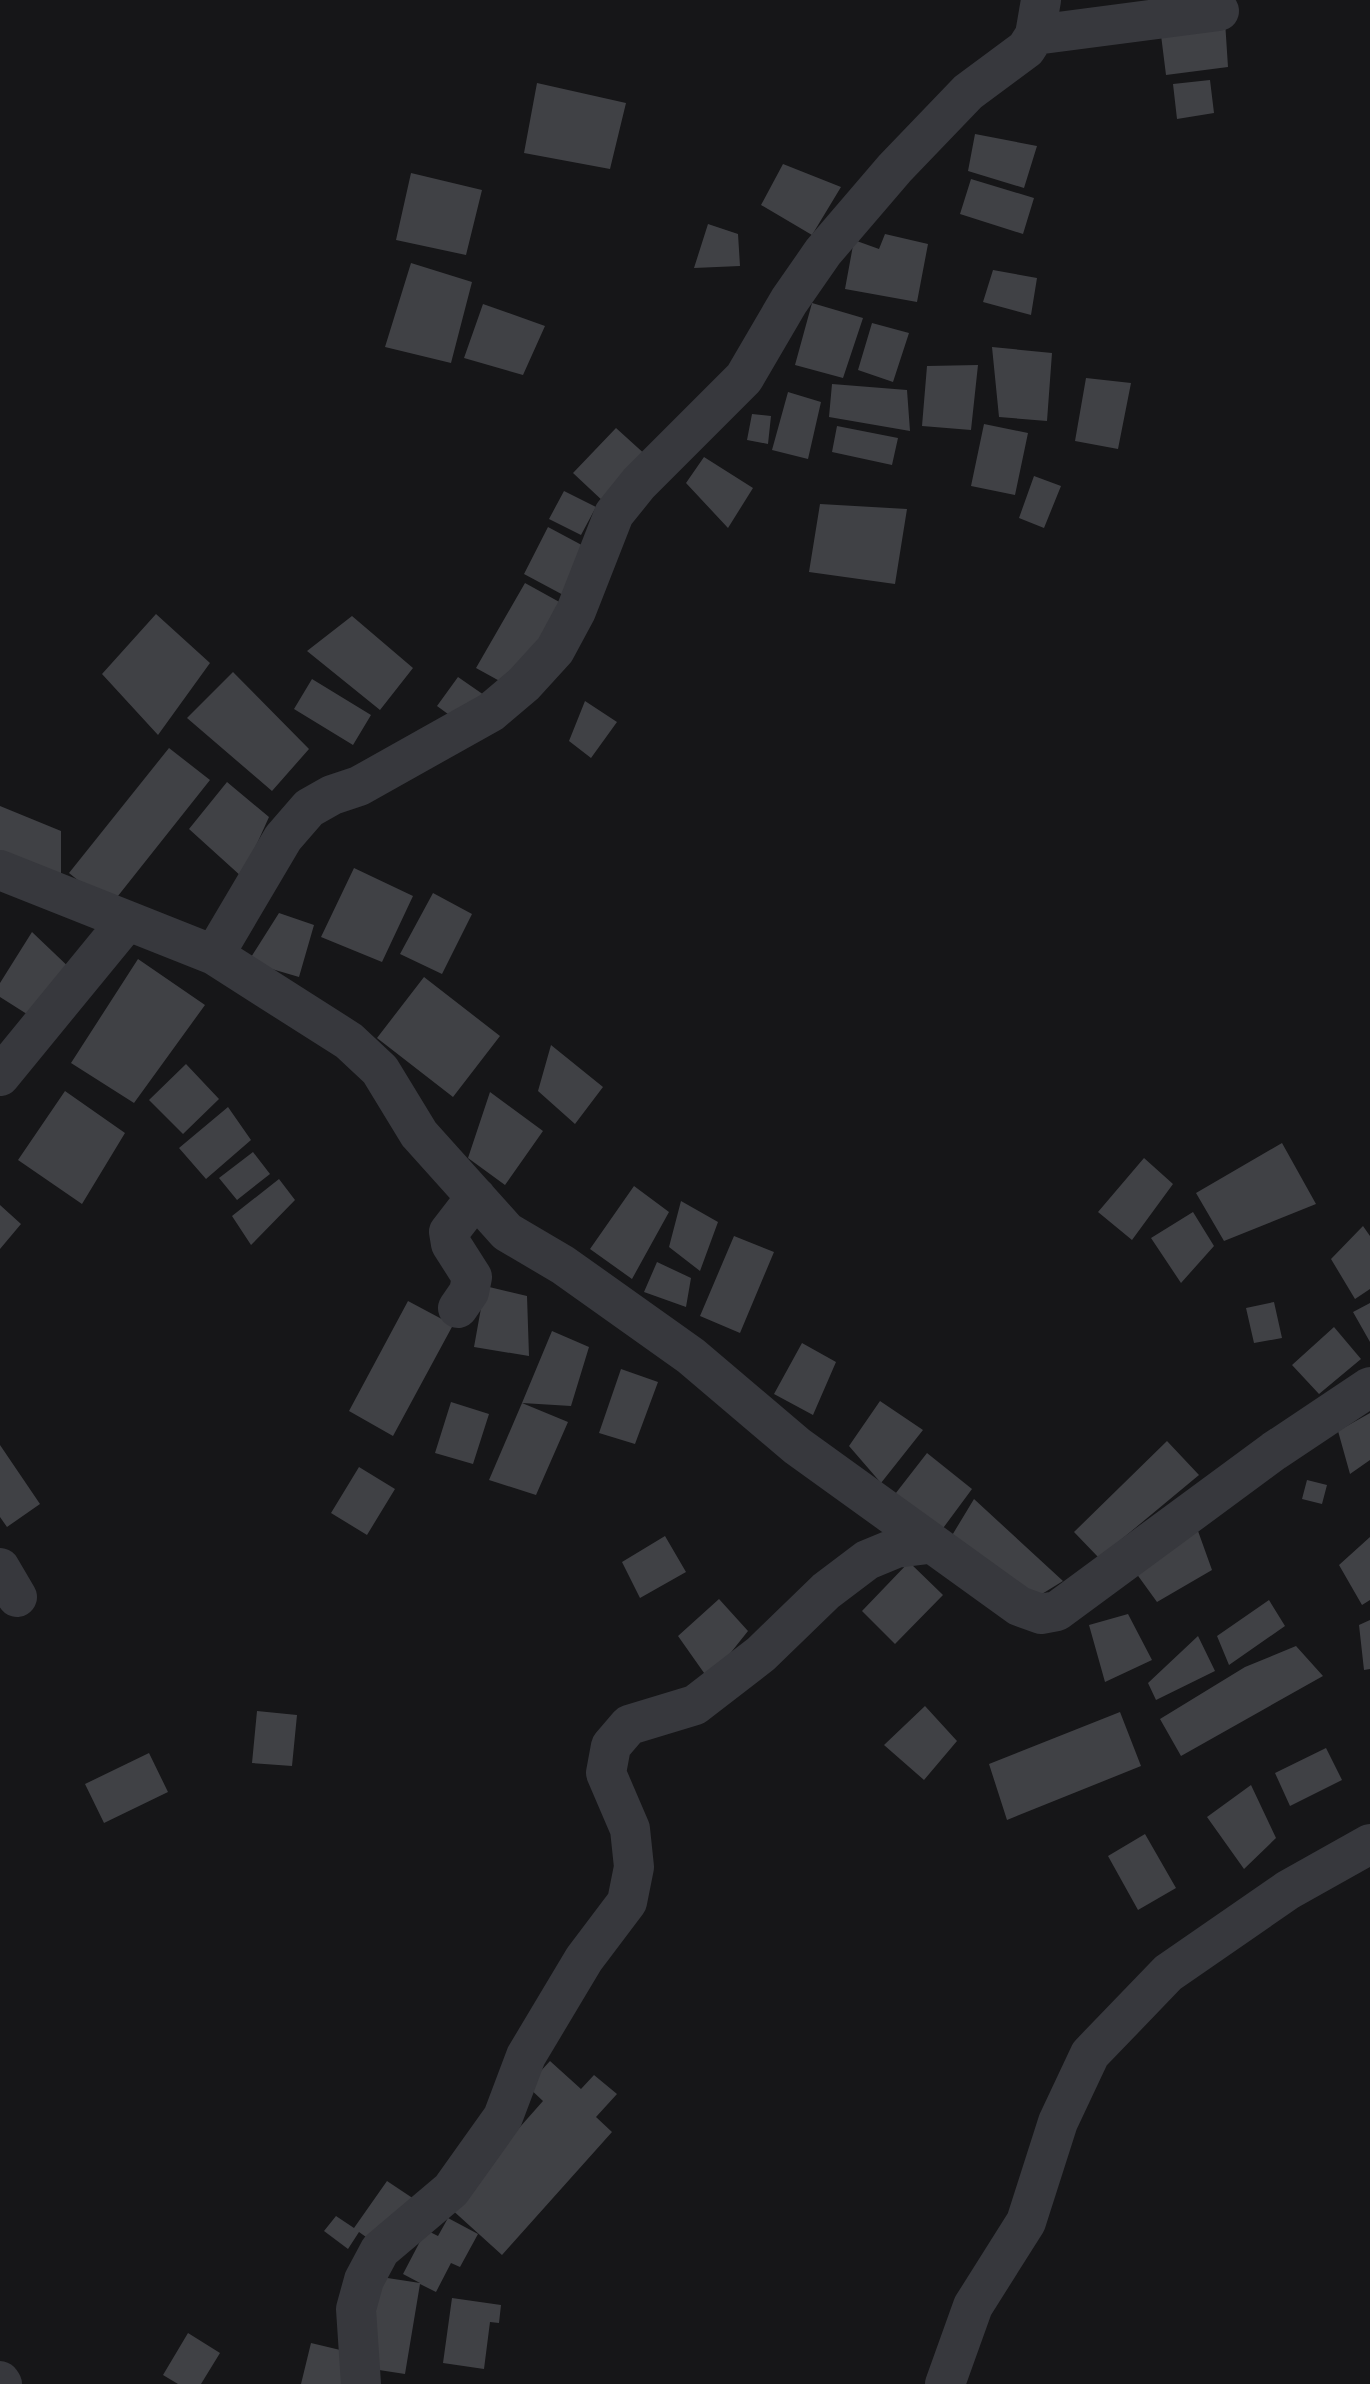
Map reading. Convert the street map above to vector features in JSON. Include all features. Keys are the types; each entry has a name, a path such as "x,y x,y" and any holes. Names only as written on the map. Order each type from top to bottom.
{"street":[{"path":"214,955 283,838 309,808 426,750 491,712 524,684 555,650 576,611 614,514 639,483 744,378 789,301 823,252 895,168 968,92 1026,49 1038,17 1219,11"},
{"path":"0,870 214,955 366,1054 419,1134 507,1232 563,1265 691,1356 797,1446 928,1544 1033,1613 1049,1614 1274,1451 1370,1387"},
{"path":"0,1076 127,921"},
{"path":"458,1308 469,1292 472,1277 451,1244 449,1232 476,1197"},
{"path":"361,2384 356,2309 364,2280 380,2250 451,2190 503,2117 526,2056 584,1959 627,1902 634,1867 630,1829 606,1773 611,1746 629,1725 695,1705 761,1654 826,1591 867,1560 896,1548 928,1544"},
{"path":"945,2384 973,2306 1026,2222 1058,2122 1090,2054 1168,1973 1288,1890 1370,1844"}],"building":[{"path":"1225,21 1228,67 1166,75 1160,27"},
{"path":"1210,80 1214,113 1177,119 1173,84"},
{"path":"537,83 626,103 610,169 524,153"},
{"path":"975,134 1037,146 1024,188 968,171"},
{"path":"783,164 841,187 812,235 761,205"},
{"path":"411,173 482,190 466,255 396,240"},
{"path":"971,179 1034,198 1023,234 960,214"},
{"path":"708,224 738,234 740,266 694,268"},
{"path":"885,234 928,244 917,302 845,289 854,240 879,249"},
{"path":"411,263 472,282 451,363 385,347"},
{"path":"993,270 1037,278 1031,315 983,302"},
{"path":"812,303 863,318 843,378 795,365"},
{"path":"483,304 545,326 523,375 464,358"},
{"path":"872,323 909,333 893,382 858,370"},
{"path":"992,347 1052,353 1047,421 999,417"},
{"path":"978,365 971,430 922,426 927,366"},
{"path":"1086,378 1131,383 1118,449 1075,441"},
{"path":"832,384 907,390 910,431 829,417"},
{"path":"788,392 821,402 808,459 772,450"},
{"path":"752,414 771,416 768,444 747,440"},
{"path":"984,424 1028,433 1015,495 971,486"},
{"path":"837,426 898,438 892,465 832,452"},
{"path":"616,428 648,457 605,503 573,473"},
{"path":"704,457 753,488 728,528 686,483"},
{"path":"1034,476 1061,486 1044,528 1019,518"},
{"path":"564,491 596,507 581,535 549,519"},
{"path":"820,504 907,509 895,584 809,572"},
{"path":"548,527 591,550 567,597 524,574"},
{"path":"525,583 563,604 514,689 476,668"},
{"path":"156,614 210,663 158,735 102,674"},
{"path":"352,616 413,668 380,710 307,651"},
{"path":"233,672 309,749 272,791 187,718"},
{"path":"458,677 484,695 463,725 437,706"},
{"path":"312,679 371,715 353,745 294,709"},
{"path":"585,701 617,722 591,758 569,741"},
{"path":"169,748 210,780 110,906 69,873"},
{"path":"227,782 269,817 242,877 189,829"},
{"path":"0,806 61,831 61,885 0,860"},
{"path":"354,868 413,896 382,962 321,937"},
{"path":"433,893 472,914 442,974 400,954"},
{"path":"279,913 314,925 299,977 248,962"},
{"path":"32,932 75,973 30,1016 0,997 0,983"},
{"path":"138,959 205,1005 134,1103 71,1063"},
{"path":"424,977 500,1036 453,1097 377,1038"},
{"path":"551,1045 603,1087 575,1124 538,1091"},
{"path":"186,1064 219,1099 183,1134 149,1100"},
{"path":"65,1091 125,1133 82,1204 18,1160"},
{"path":"490,1092 543,1131 505,1185 468,1158"},
{"path":"228,1107 251,1140 206,1179 179,1148"},
{"path":"1282,1143 1316,1204 1224,1241 1196,1193"},
{"path":"253,1152 270,1174 237,1200 219,1178"},
{"path":"1144,1158 1173,1184 1132,1240 1098,1212"},
{"path":"279,1179 295,1200 251,1245 232,1216"},
{"path":"634,1186 669,1212 632,1279 590,1249"},
{"path":"681,1201 718,1222 700,1271 669,1247"},
{"path":"0,1205 21,1224 0,1249"},
{"path":"1193,1212 1214,1246 1181,1283 1151,1238"},
{"path":"1363,1226 1370,1236 1370,1289 1355,1299 1331,1259"},
{"path":"734,1236 774,1252 740,1333 700,1316"},
{"path":"657,1262 691,1278 686,1307 644,1292"},
{"path":"485,1286 527,1296 529,1356 474,1347"},
{"path":"408,1301 453,1325 393,1436 349,1411"},
{"path":"1274,1302 1282,1338 1254,1343 1246,1308"},
{"path":"1370,1303 1370,1342 1353,1312"},
{"path":"1334,1327 1361,1359 1319,1394 1292,1365"},
{"path":"552,1331 589,1347 571,1406 522,1403"},
{"path":"802,1343 836,1362 813,1415 774,1394"},
{"path":"621,1369 658,1382 635,1444 599,1433"},
{"path":"880,1401 923,1430 881,1483 849,1446"},
{"path":"451,1402 489,1414 473,1464 435,1453"},
{"path":"522,1403 568,1422 536,1495 489,1480"},
{"path":"1370,1413 1370,1460 1350,1474 1338,1431"},
{"path":"1167,1441 1199,1475 1099,1558 1074,1532"},
{"path":"0,1445 40,1504 7,1527 0,1517"},
{"path":"927,1453 972,1489 938,1535 892,1498"},
{"path":"359,1467 395,1489 367,1535 331,1513"},
{"path":"1307,1480 1327,1485 1322,1504 1302,1499"},
{"path":"974,1499 1063,1581 1037,1597 948,1542"},
{"path":"1198,1531 1212,1570 1157,1602 1136,1573"},
{"path":"665,1536 686,1572 640,1598 622,1562"},
{"path":"1370,1537 1370,1600 1362,1605 1339,1565"},
{"path":"909,1562 943,1595 895,1644 862,1611"},
{"path":"719,1599 748,1631 709,1680 678,1636"},
{"path":"1269,1600 1285,1626 1229,1665 1217,1636"},
{"path":"1128,1614 1152,1660 1105,1682 1089,1625"},
{"path":"1370,1620 1370,1669 1364,1670 1359,1625"},
{"path":"1198,1636 1215,1671 1156,1700 1148,1683"},
{"path":"1296,1646 1323,1676 1181,1756 1160,1719 1245,1667"},
{"path":"925,1706 957,1741 924,1780 884,1745"},
{"path":"257,1711 297,1715 292,1766 252,1763"},
{"path":"1120,1712 1141,1766 1007,1820 989,1764"},
{"path":"1326,1748 1342,1780 1290,1806 1275,1773"},
{"path":"149,1753 168,1792 104,1823 85,1784"},
{"path":"1251,1785 1276,1838 1244,1869 1207,1817"},
{"path":"1145,1834 1176,1888 1138,1910 1108,1856"},
{"path":"550,2061 581,2089 594,2075 617,2094 596,2117 612,2132 502,2255 449,2207 543,2101 527,2086"},
{"path":"387,2181 414,2199 380,2247 359,2232 348,2249 324,2231 336,2216 354,2228"},
{"path":"448,2218 478,2234 460,2267 451,2263 436,2292 420,2284 405,2374 366,2368 381,2277 420,2283 403,2274 426,2230 438,2236"},
{"path":"452,2298 501,2305 499,2323 490,2322 484,2369 443,2363"},
{"path":"188,2333 220,2353 201,2384 178,2384 163,2375"},
{"path":"311,2343 357,2354 350,2384 301,2384"}]}
